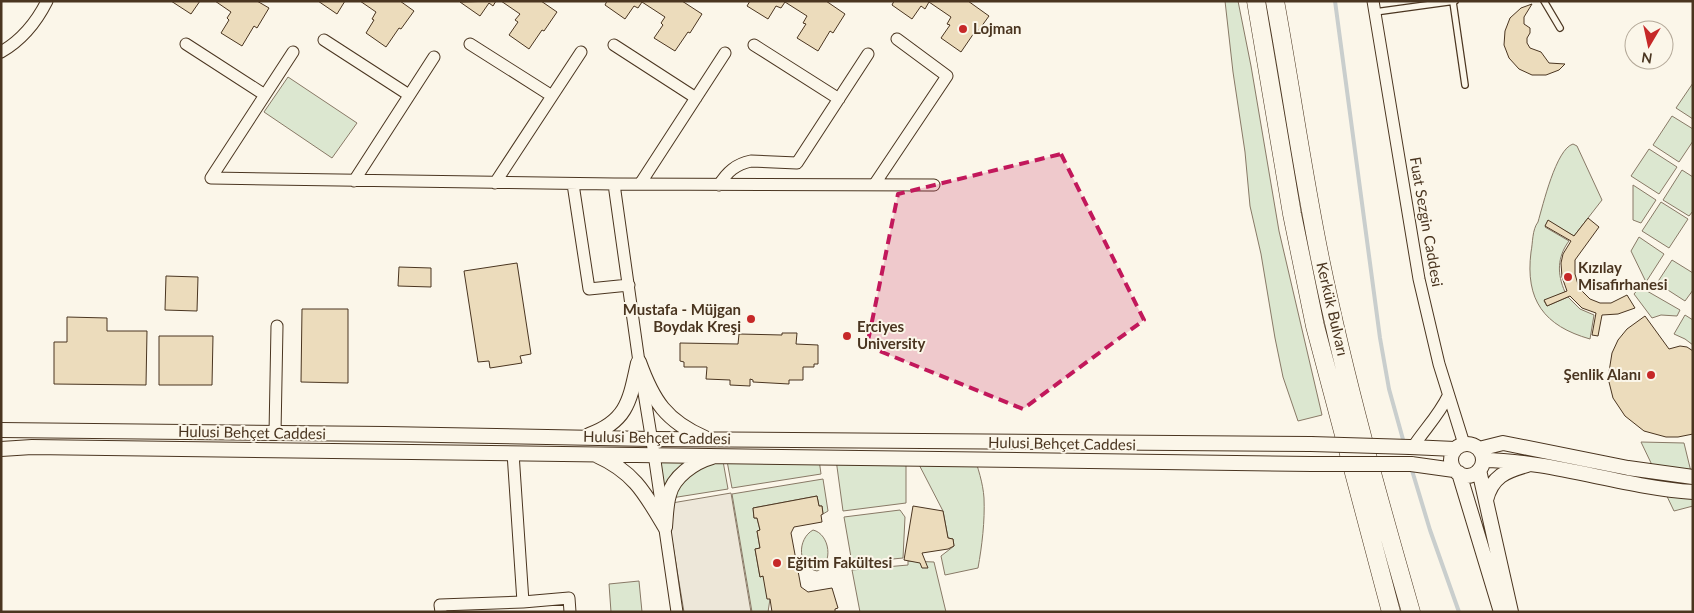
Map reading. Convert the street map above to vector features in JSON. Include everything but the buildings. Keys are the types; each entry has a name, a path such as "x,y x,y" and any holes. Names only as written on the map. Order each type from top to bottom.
{"main road":[{"name":"Kerkük Bulvarı","path":"1256,1 1292,214 1315,326 1392,612"},
{"name":"Kerkük Bulvarı","path":"1275,1 1321,264 1361,430 1412,612"}],"street":[{"path":"1,52 14,44 31,28 47,1"},
{"name":"Fuat Sezgin Caddesi","path":"1374,6 1420,279 1432,338 1459,446"},
{"path":"874,185 947,76 896,38"},
{"path":"324,40 409,95"},
{"path":"186,44 265,95"},
{"path":"470,44 552,96"},
{"path":"754,44 839,99"},
{"path":"614,45 696,98"},
{"path":"293,52 211,178 572,184 934,185"},
{"path":"495,183 581,52"},
{"path":"640,184 725,53"},
{"path":"719,185 728,172 745,162 798,163 868,54"},
{"path":"354,181 434,57"},
{"path":"572,184 589,289 629,285"},
{"path":"614,184 638,362 654,454 677,612"},
{"path":"275,433 277,326"},
{"path":"584,437 609,425 623,412 631,398 638,362"},
{"path":"638,362 652,395 662,409 679,424 708,439"},
{"path":"1412,447 1425,428 1438,414 1448,396"},
{"name":"Hulusi Behçet Caddesi","path":"1,430 651,439 1459,446"},
{"path":"1456,472 1469,475 1504,443 1628,468 1693,477"},
{"path":"1501,612 1451,459 1459,446 1475,446 1511,612"},
{"name":"Hulusi Behçet Caddesi","path":"1,449 32,447 512,452 1411,464 1456,472"},
{"path":"512,452 523,602"},
{"path":"592,453 611,463 638,484 664,527"},
{"path":"664,527 669,494 677,480 698,462 719,455"},
{"path":"1480,464 1533,463 1642,485 1693,492"},
{"path":"1486,501 1489,489 1498,478 1510,470 1533,463"},
{"path":"441,612 440,605 523,602 569,598 570,612"}],"lane":[{"path":"1374,6 1454,1 1465,85"},
{"path":"1544,1 1560,28"}],"highlighted area":[{"path":"1061,154 1144,320 1023,409 867,346 898,194"}],"green space":[{"path":"1225,1 1238,1 1279,231 1322,415 1298,421 1283,377 1261,254 1250,206 1245,152"},
{"path":"288,77 357,123 332,158 264,112"},
{"path":"1693,83 1693,119 1676,108"},
{"path":"1672,116 1693,129 1693,141 1679,162 1653,145"},
{"path":"1573,144 1577,146 1602,200 1574,236 1548,221 1545,227 1569,241 1560,259 1561,279 1565,292 1544,301 1547,306 1568,297 1580,309 1594,315 1590,339 1561,327 1550,318 1541,309 1531,284 1531,252 1535,229 1556,166 1567,148"},
{"path":"1649,149 1677,167 1659,194 1631,176"},
{"path":"1682,170 1693,177 1693,211 1689,216 1663,200"},
{"path":"1633,185 1656,200 1641,223 1633,220"},
{"path":"1661,202 1688,219 1669,248 1642,231"},
{"path":"1639,237 1664,254 1646,282 1631,251"},
{"path":"1672,260 1693,273 1693,290 1685,301 1657,283"},
{"path":"1640,287 1680,310 1677,316 1661,315 1652,318 1634,294"},
{"path":"1685,315 1693,320 1693,345 1674,334"},
{"path":"1641,442 1684,443 1693,480 1693,506 1674,511"},
{"path":"721,450 728,489 665,499 660,469 663,458"},
{"path":"725,450 818,452 821,474 732,488"},
{"path":"835,452 906,452 906,503 843,511"},
{"path":"913,453 973,453 984,498 983,533 978,568 945,575 941,556 954,546 953,539 948,538 943,511"},
{"path":"823,479 828,511 823,514 822,506 819,506 817,496 753,508 754,518 757,518 760,530 757,531 760,548 755,549 760,577 763,576 770,599 768,612 752,612 732,494"},
{"path":"900,510 905,517 903,558 852,563 844,517"},
{"path":"813,530 823,537 828,549 826,562 817,571 806,564 802,552 804,540"},
{"path":"908,561 934,562 946,612 860,612 852,570 908,565"},
{"path":"639,581 642,612 611,612 609,584"}],"shaded area":[{"path":"731,493 751,612 684,612 666,504"}],"waterway":[{"path":"1335,1 1380,338 1389,389 1404,443"},
{"path":"1411,467 1430,530 1459,612"}],"place":[{"name":"Lojman","path":"963,29"},
{"name":"Kızılay Misafirhanesi","path":"1568,277"},
{"name":"Mustafa - Müjgan Boydak Kreşi","path":"751,319"},
{"name":"Erciyes University","path":"847,336"},
{"name":"Şenlik Alanı","path":"1651,375"},
{"name":"Eğitim Fakültesi","path":"777,563"}]}
